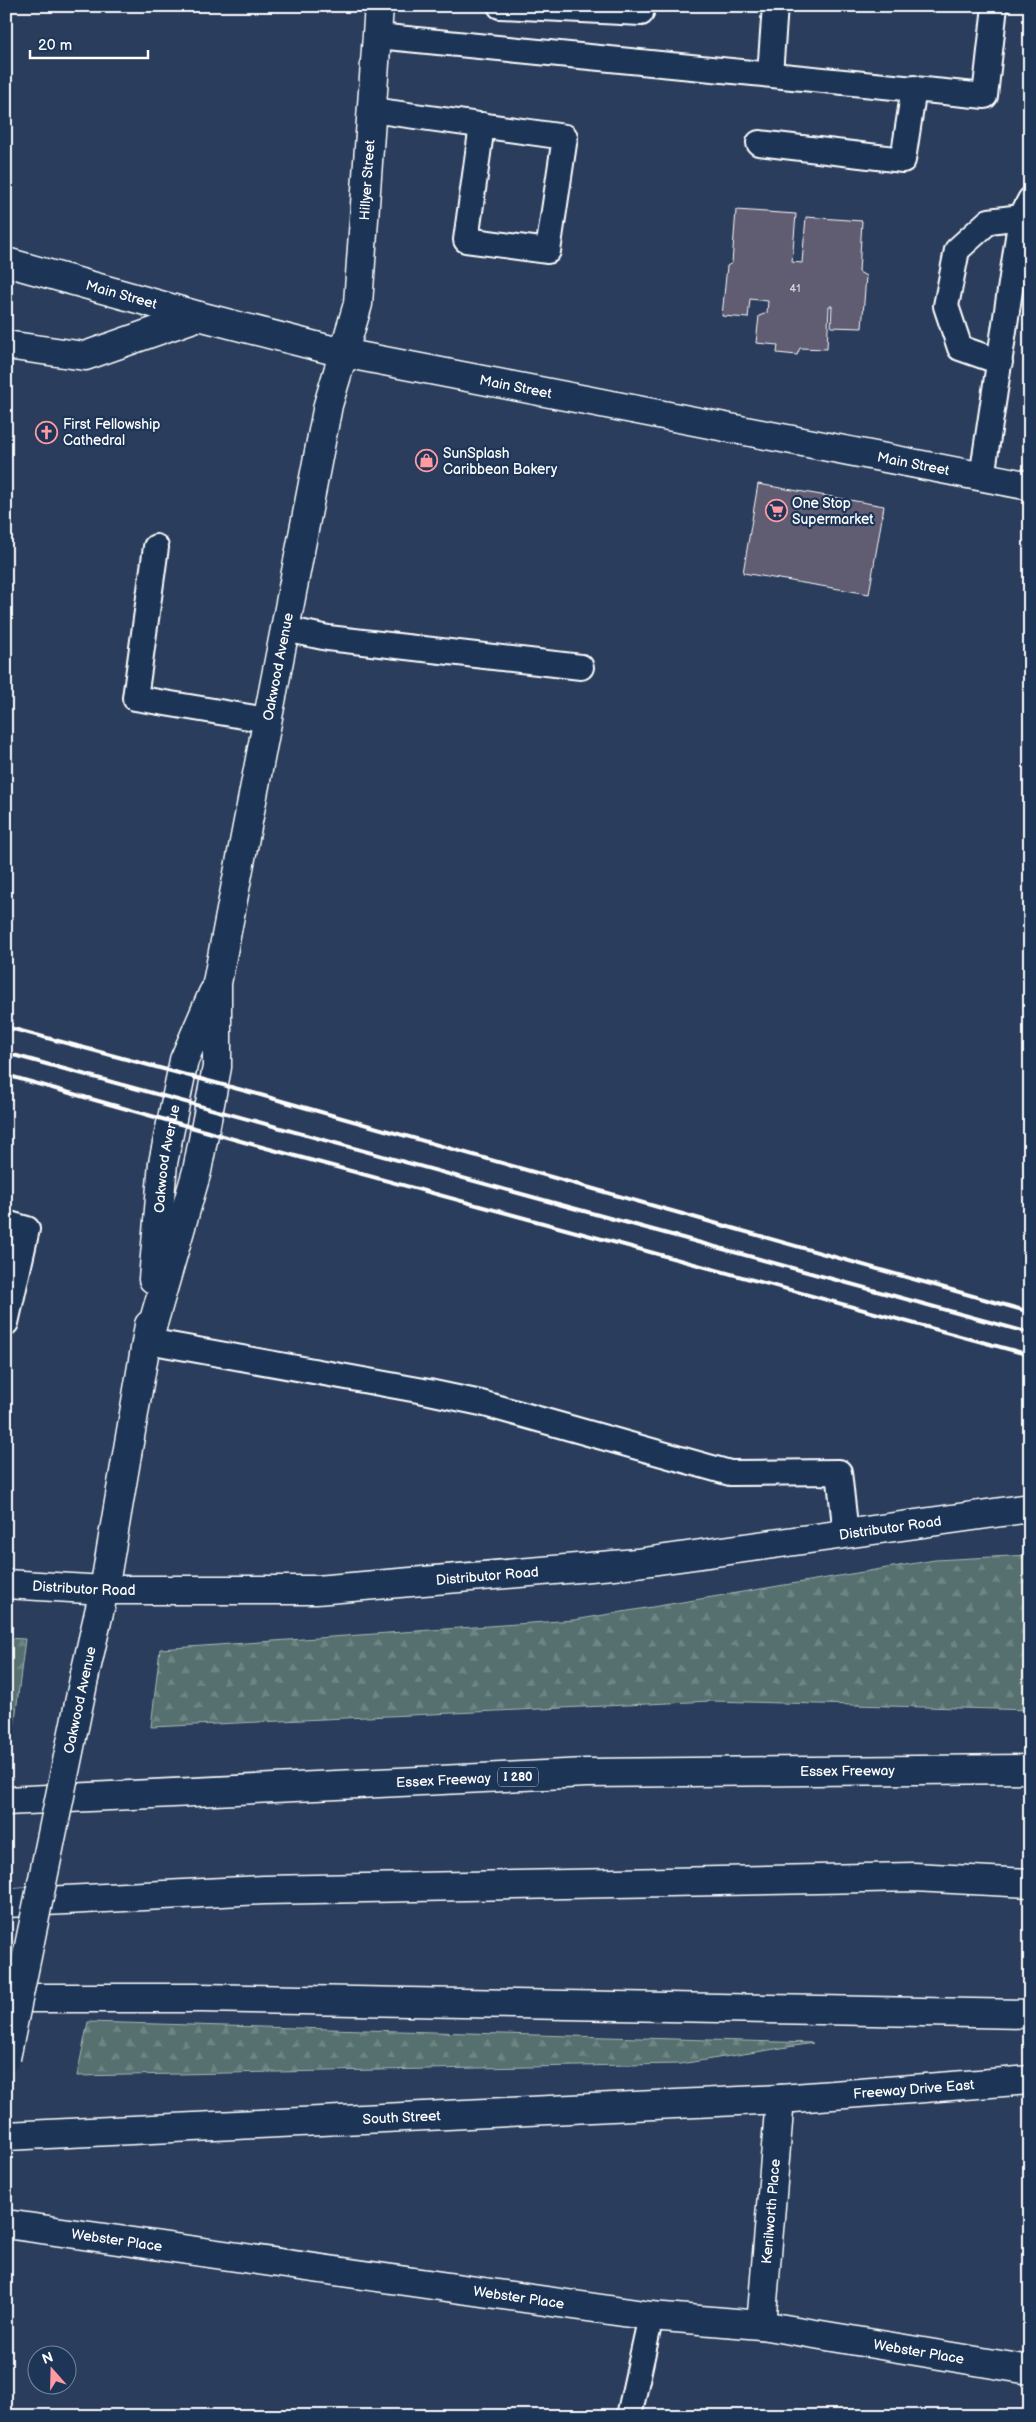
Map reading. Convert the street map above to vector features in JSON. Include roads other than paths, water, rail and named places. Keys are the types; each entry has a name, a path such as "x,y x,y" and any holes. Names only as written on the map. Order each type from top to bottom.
{"main road":[{"name":"Hillyer Street","path":"344,353 358,304 379,6"},
{"name":"Main Street","path":"6,262 199,316 344,353 1030,486"},
{"path":"6,345 85,356 199,316"},
{"name":"Oakwood Avenue","path":"6,2058 104,1590 148,1341 165,1154 184,1060 217,983 328,405 344,353"},
{"name":"Distributor Road","path":"6,1584 104,1590 316,1590 637,1563 1030,1508"},
{"name":"Essex Freeway","path":"6,1801 586,1773 1030,1769"},
{"path":"6,1903 264,1890 914,1877 1030,1883"},
{"path":"6,1998 201,1998 1030,2014"},
{"name":"Freeway Drive East","path":"789,2099 1030,2080"},
{"name":"South Street","path":"6,2136 789,2099"},
{"name":"Kenilworth Place","path":"761,2325 789,2099"},
{"name":"Webster Place","path":"6,2224 651,2316 761,2325 1030,2370"}],"lane":[{"path":"500,6 641,13"},
{"path":"770,74 775,6"},
{"path":"377,36 985,96 995,6"},
{"path":"759,142 903,160 914,88"},
{"path":"372,110 482,125 564,137 548,251 466,240 482,125"},
{"path":"982,477 1026,209 989,221 957,250 946,306 960,348 1000,362"},
{"path":"156,547 136,698 268,720"},
{"path":"285,629 328,638 582,667"},
{"path":"6,1223 27,1229 6,1323"},
{"path":"148,1341 438,1394 481,1404 730,1473 840,1472 846,1534"},
{"path":"629,2416 651,2316"}],"railway":[{"path":"6,1027 257,1094 1030,1312"},
{"path":"6,1053 1030,1333"},
{"path":"6,1075 244,1142 1030,1355"}],"place":[{"name":"First Fellowship Cathedral","path":"47,432"},
{"name":"SunSplash Caribbean Bakery","path":"427,461"},
{"name":"One Stop Supermarket","path":"776,511"}]}
